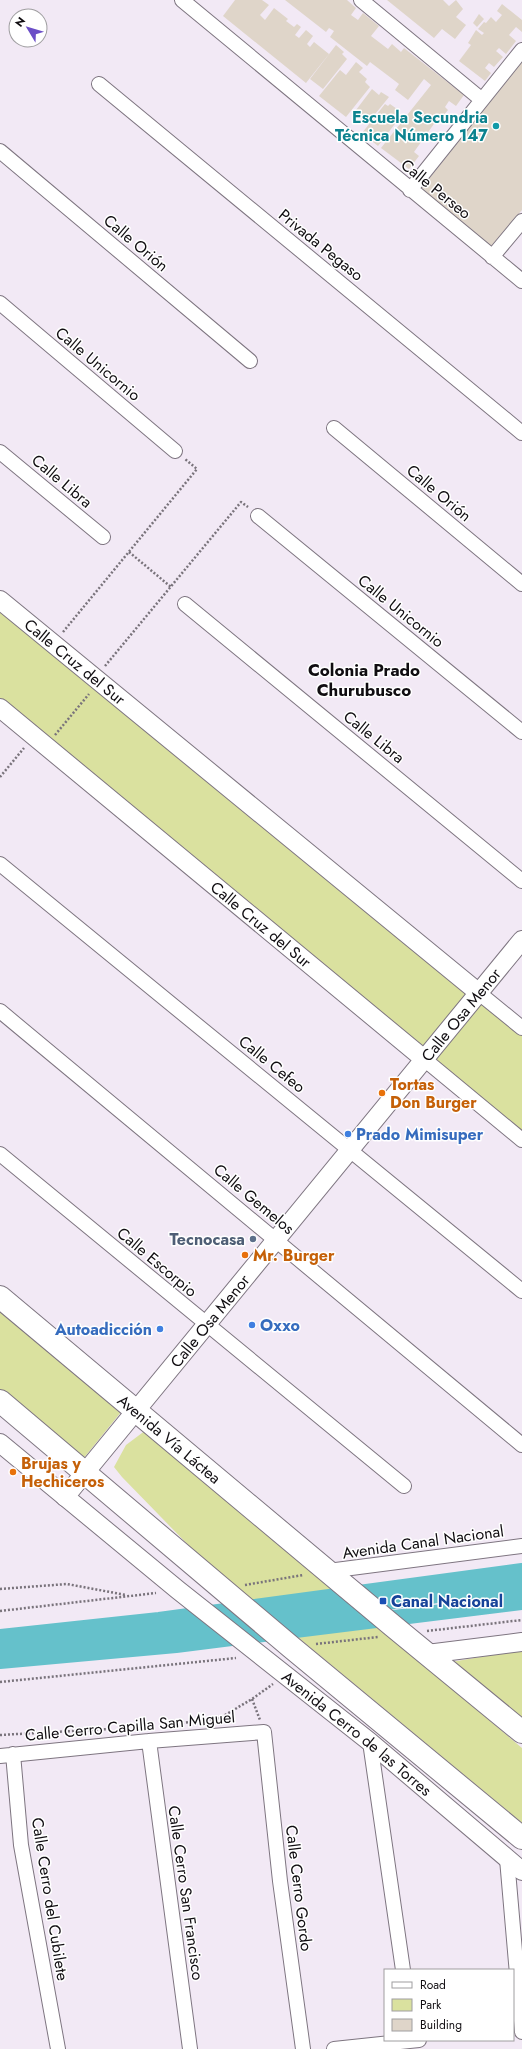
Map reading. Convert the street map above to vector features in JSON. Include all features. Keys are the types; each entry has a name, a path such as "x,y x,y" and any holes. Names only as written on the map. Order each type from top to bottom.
{"main road":[{"name":"Avenida Vía Láctea","path":"0,1297 334,1576"},
{"path":"0,1401 224,1590"},
{"path":"334,1576 522,1732"},
{"name":"Avenida Cerro de las Torres","path":"224,1590 522,1838"}],"street":[{"name":"Calle Perseo","path":"182,0 410,190 522,281"},
{"path":"361,0 482,100"},
{"path":"410,190 522,50"},
{"name":"Privada Pegaso","path":"98,84 522,433"},
{"name":"Calle Orión","path":"0,151 250,361"},
{"path":"492,257 522,221"},
{"name":"Calle Unicornio","path":"0,302 175,451"},
{"name":"Calle Orión","path":"334,428 522,584"},
{"name":"Calle Libra","path":"0,452 103,537"},
{"name":"Calle Unicornio","path":"258,516 522,732"},
{"name":"Calle Cruz del Sur","path":"0,600 522,1028"},
{"name":"Calle Libra","path":"185,604 522,881"},
{"name":"Calle Cruz del Sur","path":"0,708 522,1140"},
{"name":"Calle Cefeo","path":"0,864 522,1291"},
{"name":"Calle Osa Menor","path":"65,1497 522,940"},
{"name":"Calle Gemelos","path":"0,1011 522,1445"},
{"name":"Calle Escorpio","path":"0,1154 206,1325 404,1486"},
{"path":"0,1443 184,1594"},
{"name":"Avenida Canal Nacional","path":"334,1576 522,1546"},
{"name":"Avenida Cerro de las Torres","path":"184,1594 370,1742 522,1871"},
{"path":"427,1654 522,1642"},
{"name":"Calle Cerro Capilla San Miguel","path":"7,1755 149,1741 264,1732"},
{"name":"Calle Cerro Gordo","path":"264,1732 280,1881 303,2049"},
{"name":"Calle Cerro San Francisco","path":"149,1741 190,2049"},
{"path":"370,1742 403,1969"},
{"name":"Calle Cerro del Cubilete","path":"7,1755 21,1845 58,2049"},
{"path":"507,1859 522,2032"},
{"path":"334,2049 415,2042"}],"path":[{"path":"54,644 197,470 175,451"},
{"path":"0,777 40,741 97,679 242,502 258,516"},
{"path":"129,552 171,587"},
{"path":"224,1590 334,1576"},
{"path":"0,1589 67,1584 131,1596"},
{"path":"0,1611 131,1596 184,1594"},
{"path":"177,1723 220,1718 252,1699 285,1675"},
{"path":"252,1699 264,1732"},
{"path":"0,1735 117,1729"}],"green space":[{"path":"0,605 522,1036 522,1135 409,1044 0,698"},
{"path":"0,1303 126,1406 83,1459 0,1390"},
{"path":"146,1430 522,1748 522,1823 196,1553 122,1477 114,1467 126,1445"},
{"path":"522,1650 522,1722 451,1662"}],"building":[{"path":"235,0 262,0 269,5 260,15 265,20 274,8 288,19 286,21 294,27 297,24 301,27 295,35 299,38 306,30 313,36 307,44 310,47 314,42 329,54 306,83 223,16"},
{"path":"285,0 347,0 356,8 351,15 358,20 363,13 379,26 371,36 388,49 392,44 401,52 404,48 464,95 456,106 449,101 445,107 448,110 443,116 441,114 414,152 419,156 409,169 381,148 431,85 424,79 408,100 395,90 399,84 370,62 367,66 330,37 334,31 329,28 326,32"},
{"path":"387,0 443,0 449,6 456,0 463,9 456,17 466,25 455,39 442,29 434,38"},
{"path":"502,4 522,20 522,32 516,27 509,35 516,41 506,54 499,48 496,51 503,57 494,67 489,63 485,68 491,73 485,81 459,61 471,45 468,43 476,30 482,35 484,33 478,29 484,22 486,23 491,17 496,22 502,15 497,11"},
{"path":"479,14 484,19 477,27 473,23"},
{"path":"336,45 344,52 342,54 347,59 323,89 310,79"},
{"path":"356,62 363,68 359,72 367,79 365,82 370,87 346,117 319,96 340,70 346,75"},
{"name":"Escuela Secundria Técnica Número 147","path":"522,62 522,210 491,246 420,190"},
{"path":"372,89 379,95 381,92 389,97 367,124 359,118 362,114 356,110"},
{"path":"385,104 388,106 390,104 397,109 395,112 401,116 378,146 362,133"}],"waterway":[{"name":"Canal Nacional","path":"0,1637 159,1620 522,1571"},
{"name":"Canal Nacional","path":"0,1648 204,1628 437,1595 522,1587"},
{"name":"Canal Nacional","path":"0,1661 176,1645 522,1602"}],"place":[{"name":"Escuela Secundria Técnica Número 147","path":"496,126"},
{"name":"Tortas Don Burger","path":"382,1093"},
{"name":"Prado Mimisuper","path":"348,1134"},
{"name":"Tecnocasa","path":"253,1239"},
{"name":"Mr. Burger","path":"245,1255"},
{"name":"Oxxo","path":"252,1325"},
{"name":"Autoadicción","path":"160,1329"},
{"name":"Brujas y Hechiceros","path":"13,1472"},
{"name":"Canal Nacional","path":"383,1601"}],"district":[{"name":"Colonia Prado Churubusco","path":"364,680"}]}
